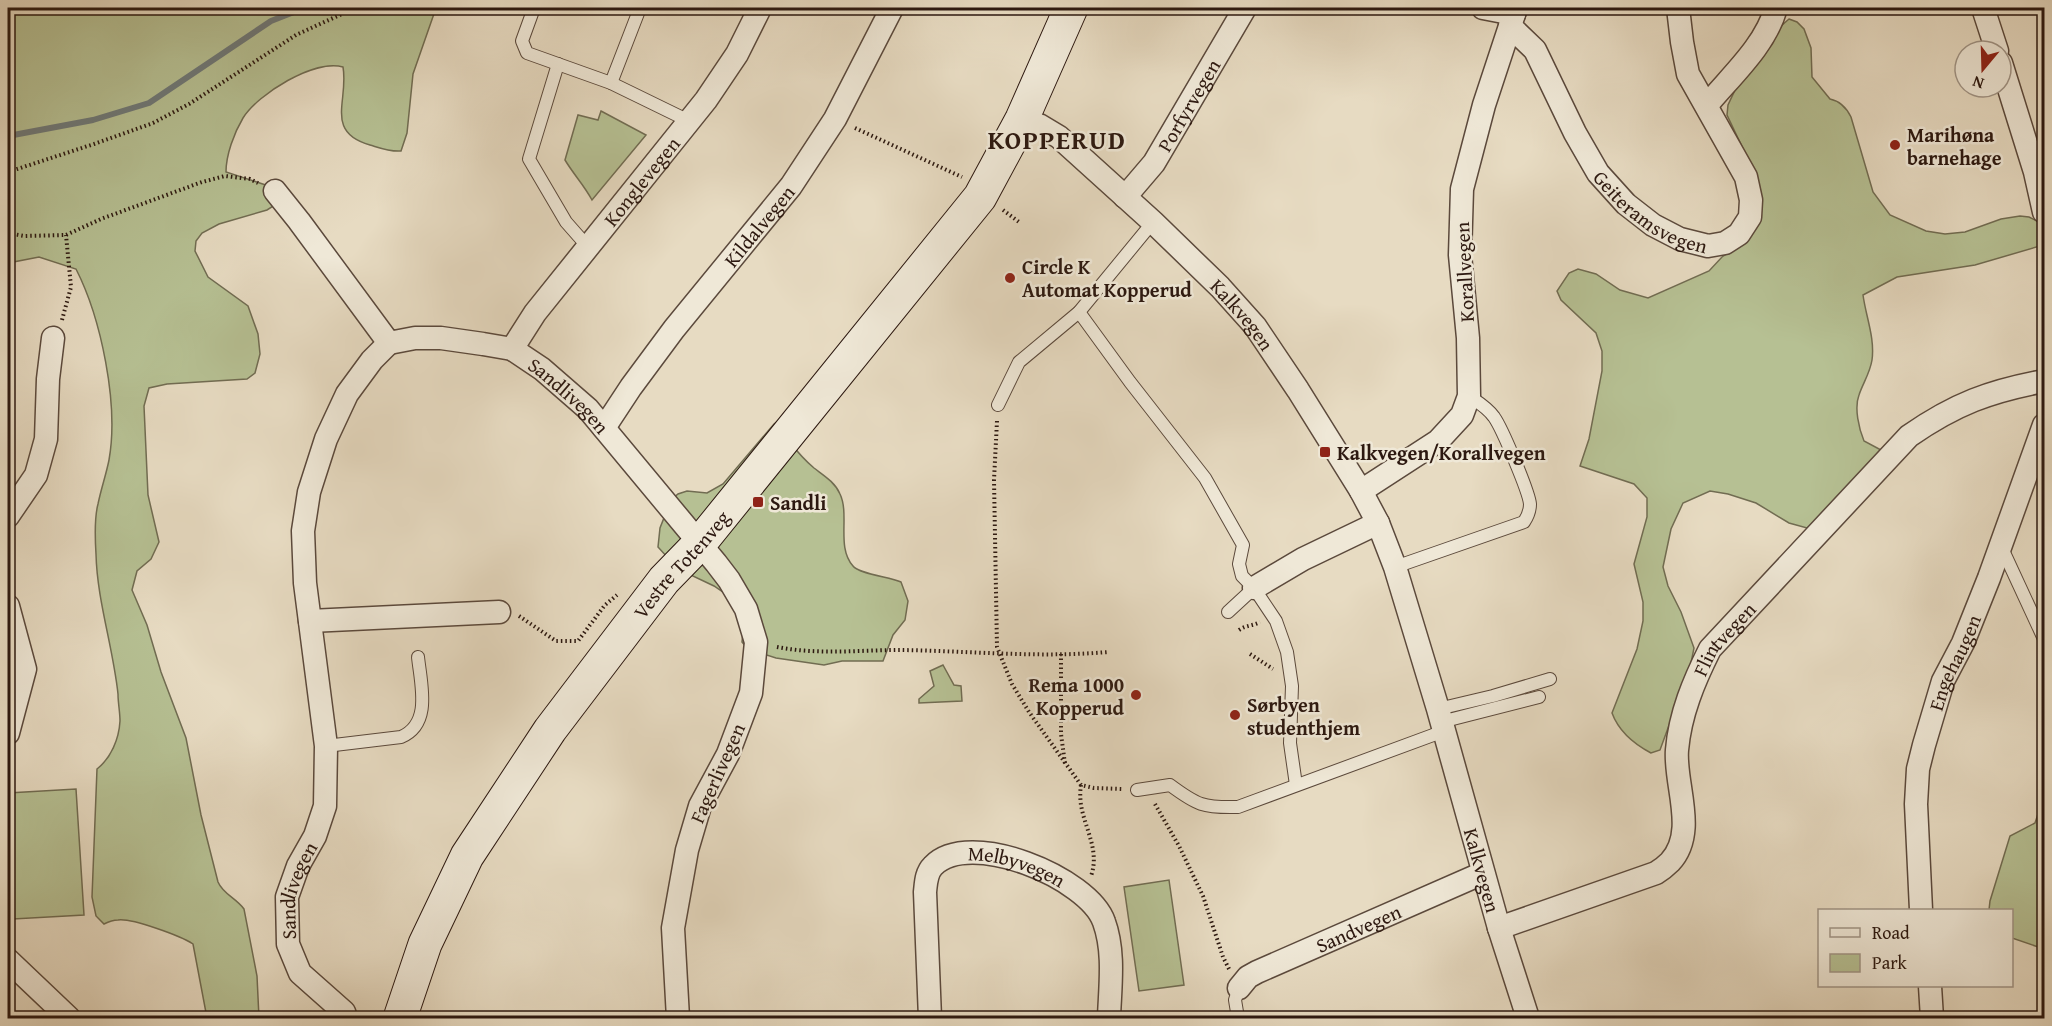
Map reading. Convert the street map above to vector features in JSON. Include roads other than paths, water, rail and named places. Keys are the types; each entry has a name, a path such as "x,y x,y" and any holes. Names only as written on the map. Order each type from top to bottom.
{"main road":[{"name":"Vestre Totenveg","path":"400,1018 425,944 466,856 550,730 664,580 700,543 982,193 1022,118 1071,8"}],"street":[{"name":"Konglevegen","path":"512,349 534,313 706,100 736,54 760,8"},
{"name":"Kildalvegen","path":"604,428 674,329 791,186 835,119 892,8"},
{"name":"Porfyrvegen","path":"1125,196 1154,163 1245,8"},
{"path":"1483,8 1514,16"},
{"name":"Geiteramsvegen","path":"1514,16 1535,50 1575,133 1598,173 1626,204 1653,225 1680,239 1708,246 1725,243 1738,234 1750,218 1751,200 1746,177 1688,74 1678,8"},
{"path":"1707,105 1757,48 1776,8"},
{"path":"1983,8 1993,39"},
{"name":"Korallvegen","path":"1361,491 1438,441 1462,416 1469,396 1468,338 1460,255 1462,189 1484,105 1514,16"},
{"path":"2013,96 2040,170 2044,212"},
{"name":"Kalkvegen","path":"1022,118 1059,137 1154,222 1220,287 1255,326 1361,491 1378,523 1395,567 1499,928 1528,1018"},
{"path":"275,191 389,343"},
{"path":"8,516 36,475 46,439 48,379 53,338"},
{"name":"Sandlivegen","path":"346,1018 344,1012 300,973 288,944 287,897 298,866 315,836 325,806 326,746 305,583 303,531 309,492 326,439 347,394 372,360 389,343 415,338 441,338 512,349 542,369 581,402 700,543"},
{"name":"Flintvegen","path":"1499,928 1656,873 1672,860 1680,846 1684,825 1677,769 1678,737 1692,687 1710,649 1910,436 1934,419 1960,405 1986,395 2044,381"},
{"name":"Engehaugen","path":"1921,909 1917,814 1918,769 1943,681 1963,643 2044,425"},
{"path":"1254,588 1303,559 1378,523"},
{"name":"Fagerlivegen","path":"678,1018 673,928 687,850 700,806 728,754 751,693 756,642 746,609 729,580 700,543"},
{"path":"8,606 25,669 8,733"},
{"path":"310,621 499,612"},
{"name":"Melbyvegen","path":"930,1018 925,892 927,873 937,862 962,854 980,853 1023,862 1057,876 1083,893 1104,921 1111,960 1109,1018"},
{"name":"Sandvegen","path":"1239,988 1248,977 1257,972 1483,873"},
{"path":"8,960 69,1018"},
{"path":"1930,987 1932,1018"}],"lane":[{"path":"534,8 522,41 527,53 610,83 689,121"},
{"path":"610,83 640,8"},
{"path":"558,64 529,159 566,222 588,247"},
{"path":"998,405 1019,362 1079,312 1154,222"},
{"path":"1079,312 1205,478 1243,545 1239,564 1242,576 1254,588 1276,621 1287,652 1292,706 1290,743 1296,785"},
{"path":"1395,567 1524,522 1528,516 1530,505 1527,491 1495,417 1469,396"},
{"path":"2001,545 2044,639"},
{"path":"1228,612 1254,588"},
{"path":"326,746 401,737 411,733 422,712 418,657"},
{"path":"1137,790 1170,785 1196,804 1220,808 1238,807 1296,785 1493,696 1550,679"},
{"path":"1441,721 1539,697"},
{"path":"1238,1018 1235,1000 1239,988"}],"waterway":[{"path":"8,136 93,120 149,103 271,21 304,8"}],"place":[{"name":"Marihøna barnehage","path":"1895,145"},
{"name":"Circle K Automat Kopperud","path":"1010,278"},
{"name":"Kalkvegen/Korallvegen","path":"1325,452"},
{"name":"Sandli","path":"758,502"},
{"name":"Rema 1000 Kopperud","path":"1136,695"},
{"name":"Sørbyen studenthjem","path":"1235,715"}],"district":[{"name":"KOPPERUD","path":"1057,139"}]}
